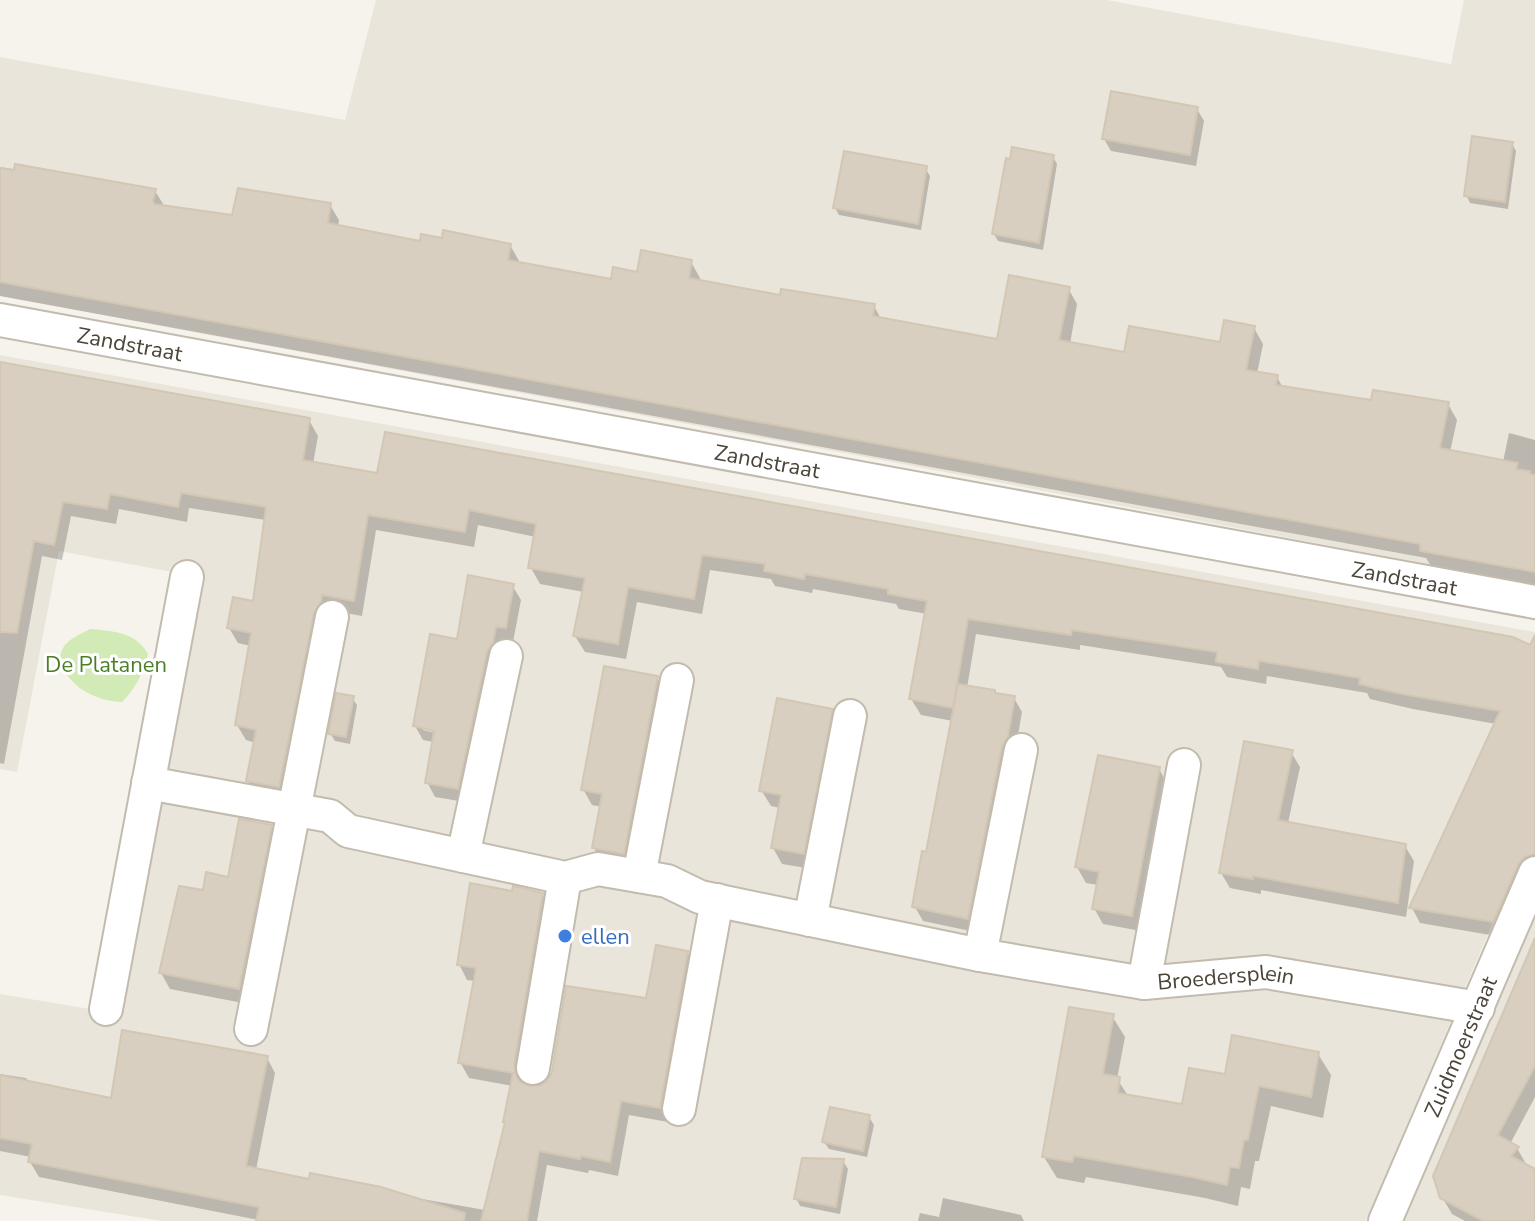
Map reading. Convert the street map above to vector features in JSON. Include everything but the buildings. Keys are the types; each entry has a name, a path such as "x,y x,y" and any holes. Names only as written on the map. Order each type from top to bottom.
{"street":[{"name":"Zandstraat","path":"0,320 1535,602"},
{"path":"106,1009 187,577"},
{"path":"251,1029 332,617"},
{"path":"463,856 506,656"},
{"path":"639,876 677,680"},
{"path":"810,920 850,716"},
{"path":"980,955 1021,750"},
{"name":"Broedersplein","path":"1184,765 1144,983 1266,972 1478,1008"},
{"path":"148,783 330,816 348,831 565,878 598,869 667,881 700,897 980,955 1144,983"},
{"name":"Zuidmoerstraat","path":"1396,1217 1535,873"},
{"path":"533,1068 565,878"},
{"path":"679,1109 717,900"}],"shaded area":[{"path":"376,0 1107,0 1451,64 1464,0 1535,0 1535,585 0,296 0,57 345,120"},
{"path":"0,355 1535,632 1535,823 1366,1221 162,1221 0,1195 0,994 96,1010 178,573 59,551 17,772 0,769"},
{"path":"1535,913 1535,1221 1404,1221 1417,1192"}],"green space":[{"name":"De Platanen","path":"90,629 130,637 148,654 138,680 122,702 102,699 84,691 63,669 61,655 65,645"}],"place":[{"name":"ellen","path":"565,936"}]}
